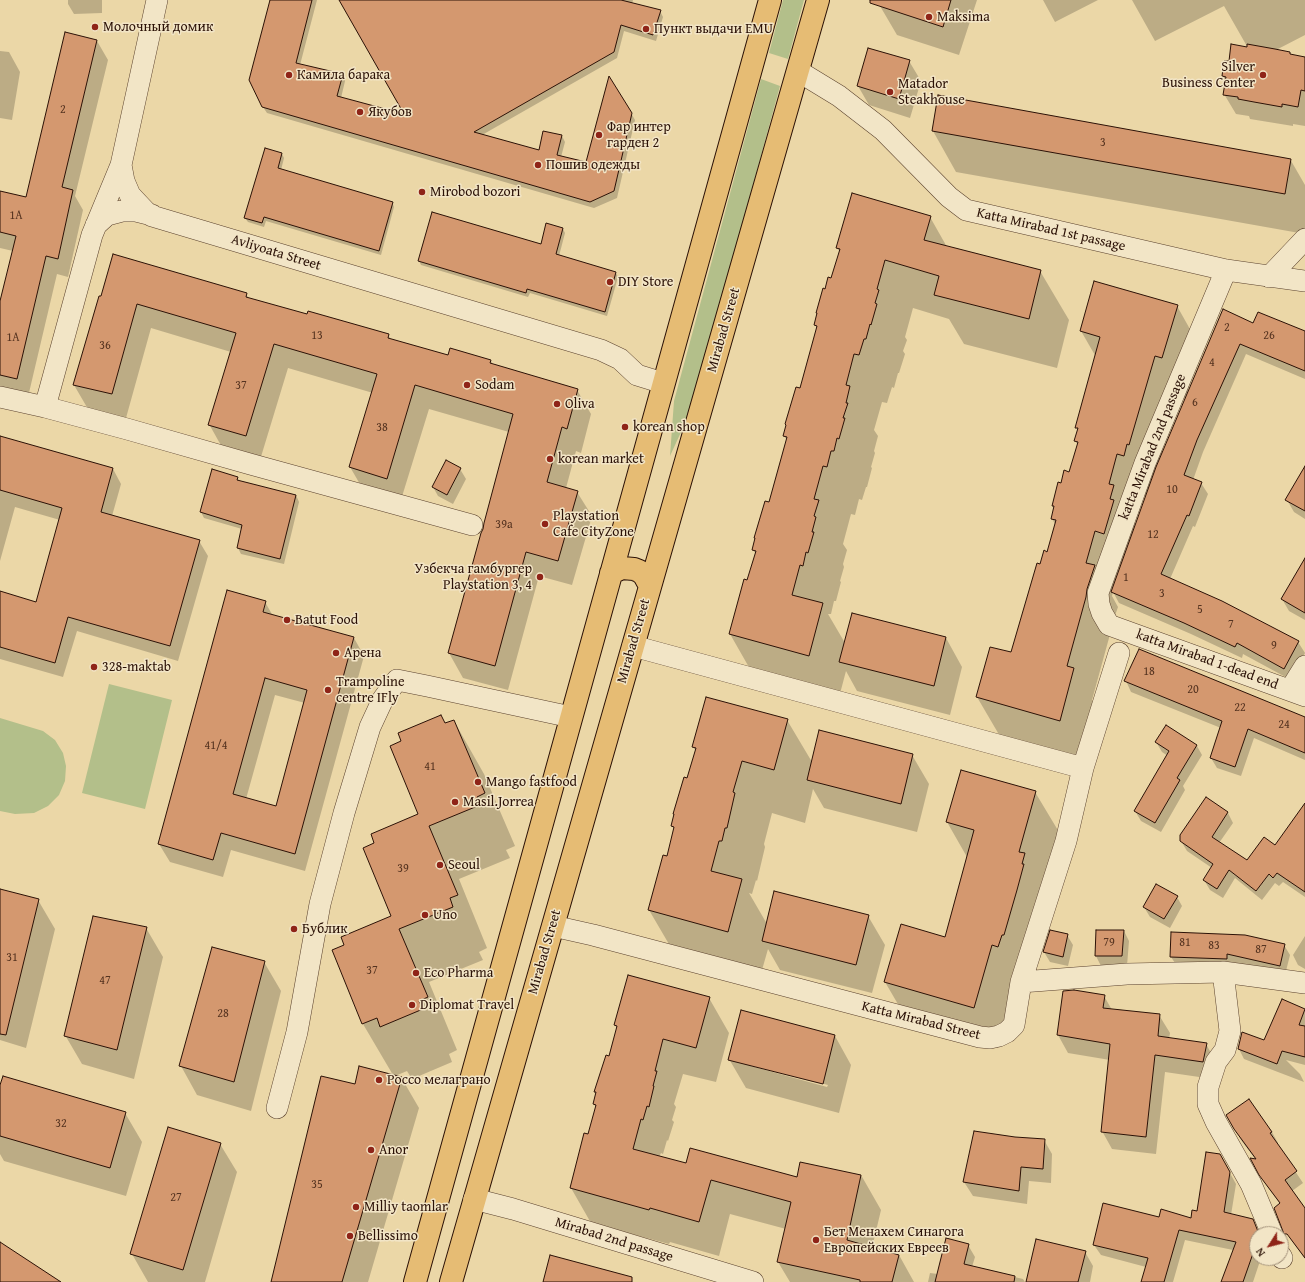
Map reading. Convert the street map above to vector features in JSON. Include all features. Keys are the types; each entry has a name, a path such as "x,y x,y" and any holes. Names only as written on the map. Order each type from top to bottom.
{"main road":[{"path":"415,1282 770,0"},
{"name":"Mirabad Street","path":"451,1282 818,0"},
{"path":"611,573 622,568 634,569 640,571 644,575 650,586"},
{"path":"426,1242 432,1251 440,1256 450,1255 459,1251"}],"street":[{"path":"45,407 96,224 121,165 157,0"},
{"name":"Katta Mirabad 1st passage","path":"798,71 839,96 883,130 949,196 966,210 1226,270 1305,281"},
{"path":"121,165 124,181 130,195 140,207 152,216"},
{"path":"96,224 107,215 136,211 602,350 620,359 637,375 664,383"},
{"path":"1269,277 1305,239"},
{"name":"katta Mirabad 2nd passage","path":"1109,625 1102,613 1098,593 1145,463 1226,270"},
{"path":"0,397 45,407 127,429 472,525"},
{"name":"katta Mirabad 1-dead end","path":"1109,625 1297,693"},
{"path":"633,646 1083,768"},
{"name":"Katta Mirabad Street","path":"553,926 593,935 980,1037 990,1038 999,1036 1007,1032 1014,1025 1021,982 1066,841 1083,768 1119,653"},
{"path":"1297,693 1305,666"},
{"path":"277,1108 297,1032 320,904 344,813 370,727 383,699 397,680 571,717"},
{"path":"1223,972 1230,1031 1225,1050 1216,1062 1208,1087 1208,1104 1216,1122 1251,1184 1269,1226"},
{"path":"1021,982 1127,974 1223,972 1305,983"},
{"name":"Mirabad 2nd passage","path":"474,1199 513,1209 753,1282"}],"green space":[{"path":"783,0 804,0 788,59 769,53"},
{"path":"761,79 780,86 693,406 670,456 674,401"},
{"path":"109,684 172,700 145,809 82,793"},
{"path":"0,718 43,731 55,740 63,753 66,766 65,781 59,795 48,806 34,813 15,814 0,811"}],"building":[{"path":"270,0 312,0 296,63 343,74 337,96 404,114 339,0 621,0 661,10 653,35 621,25 614,52 474,132 539,150 543,131 562,135 557,155 586,162 609,76 632,113 614,191 590,202 262,107 249,80"},
{"name":"Maksima","path":"870,0 951,0 943,27 870,3"},
{"path":"65,32 97,40 62,187 73,190 58,259 46,256 17,379 0,375 0,301 16,236 0,232 0,191 26,197"},
{"name":"Silver Business Center","path":"1231,44 1247,47 1247,44 1290,52 1290,54 1305,57 1305,91 1301,90 1298,107 1282,104 1282,107 1223,95 1226,77 1222,76 1224,61 1229,61"},
{"path":"868,48 910,60 899,99 857,86"},
{"path":"938,95 1291,159 1285,194 932,131"},
{"path":"265,148 282,153 278,168 393,202 379,251 264,217 262,223 244,218"},
{"path":"852,193 931,216 924,240 1041,270 1029,319 934,295 939,276 885,260 877,289 879,290 875,303 877,304 871,325 870,324 866,339 864,339 859,355 854,354 846,385 850,386 846,403 848,403 843,418 845,418 839,439 837,438 834,451 831,451 827,467 823,466 814,499 819,500 814,516 816,517 812,532 814,532 808,553 806,552 803,566 800,565 792,595 823,603 809,656 729,634 744,579 747,580 756,551 752,550 754,538 765,501 769,502 787,437 783,436 785,424 796,387 800,388 817,326 814,325 816,313 823,288 825,289 828,277 831,278 840,249 836,248"},
{"path":"432,212 541,244 546,223 563,228 556,254 616,272 605,312 527,289 526,293 418,261"},
{"path":"113,254 247,293 246,297 307,314 308,311 389,334 388,338 448,355 450,348 491,360 490,363 578,389 567,429 562,427 547,482 578,491 558,561 526,552 495,666 448,653 483,529 513,414 415,385 387,479 349,467 377,374 274,344 246,436 208,425 236,333 137,304 112,394 73,385"},
{"path":"1094,281 1178,305 1162,358 1155,356 1129,445 1127,444 1124,456 1117,454 1109,484 1114,485 1110,499 1114,500 1104,534 1095,531 1086,563 1095,565 1087,589 1067,666 1074,668 1060,721 976,697 990,647 1011,652 1037,563 1040,564 1044,550 1047,552 1056,520 1051,519 1054,506 1052,506 1058,482 1061,483 1064,470 1069,472 1078,442 1074,441 1078,428 1075,428 1100,337 1080,331"},
{"path":"1223,309 1253,323 1258,312 1305,331 1305,371 1240,344 1197,440 1184,475 1202,482 1189,516 1187,515 1161,574 1222,601 1299,641 1284,669 1237,643 1235,647 1184,623 1111,592 1156,467"},
{"path":"0,436 113,468 101,512 200,540 170,646 68,617 55,663 0,647 0,591 36,602 62,508 0,490"},
{"path":"446,460 461,468 447,495 432,487"},
{"path":"1305,466 1305,511 1285,500"},
{"path":"212,469 238,477 237,480 296,495 280,559 237,548 242,525 200,512"},
{"path":"1305,558 1305,613 1281,599"},
{"path":"227,590 266,601 263,612 354,637 295,854 221,833 213,860 158,844","holes":["265,678 307,690 276,806 233,794"]},
{"path":"852,613 946,637 934,686 839,662"},
{"path":"1139,649 1305,717 1305,753 1248,729 1235,767 1210,758 1222,721 1124,681"},
{"path":"706,697 788,719 774,770 742,761 733,792 735,793 727,828 725,828 722,841 719,841 711,871 742,879 728,932 648,910 663,855 667,856 674,827 671,826 673,814 684,777 687,778 696,748 692,747"},
{"path":"441,715 445,723 454,720 485,793 477,797 480,805 429,826 458,895 450,898 453,907 399,929 428,997 419,1001 423,1009 380,1027 377,1018 362,1024 332,950 344,945 341,937 391,916 363,848 374,843 371,834 418,814 390,746 401,741 398,733"},
{"path":"1166,725 1197,745 1177,778 1180,780 1155,823 1134,811 1169,751 1155,742"},
{"path":"819,730 913,754 901,804 807,780"},
{"path":"961,770 1036,791 1019,852 1025,853 1022,864 1024,864 1017,890 1004,935 1002,935 998,947 992,945 974,1008 884,982 901,924 945,937 974,830 946,822"},
{"path":"1206,797 1228,812 1212,837 1247,860 1264,837 1275,845 1305,803 1305,892 1277,873 1273,878 1269,874 1256,891 1229,870 1217,889 1203,880 1213,864 1180,841 1180,835"},
{"path":"1156,884 1178,896 1164,919 1143,907"},
{"path":"0,889 39,899 6,1035 0,1034"},
{"path":"774,891 869,915 856,965 762,941"},
{"path":"93,916 147,927 117,1050 64,1036"},
{"path":"1050,930 1068,934 1063,957 1043,952"},
{"path":"1096,930 1124,930 1122,956 1095,956"},
{"path":"1171,932 1245,935 1285,944 1280,966 1227,954 1227,959 1170,957"},
{"path":"212,947 265,961 234,1082 179,1066"},
{"path":"628,975 710,997 696,1048 663,1039 655,1071 657,1071 649,1107 647,1106 643,1120 641,1119 633,1149 686,1163 690,1148 797,1177 800,1162 861,1175 847,1240 899,1255 892,1282 860,1282 860,1280 777,1262 791,1202 711,1180 699,1222 570,1188 584,1133 588,1134 596,1105 593,1104 596,1092 594,1092 606,1055 609,1056 617,1026 614,1025"},
{"path":"1074,990 1105,995 1103,1008 1160,1014 1158,1036 1207,1043 1203,1062 1155,1055 1146,1137 1101,1132 1110,1044 1057,1035 1063,991"},
{"path":"1282,999 1305,1009 1299,1025 1305,1026 1305,1057 1282,1051 1277,1064 1238,1049 1242,1032 1264,1040"},
{"path":"741,1010 835,1035 823,1084 728,1060"},
{"path":"359,1066 402,1077 342,1282 271,1282 321,1076 355,1084"},
{"path":"3,1076 126,1112 110,1168 0,1136 0,1085"},
{"path":"1249,1099 1272,1132 1270,1133 1297,1171 1285,1180 1305,1208 1305,1258 1289,1237 1289,1226 1281,1226 1274,1208 1280,1203 1259,1175 1250,1158 1256,1159 1234,1129 1226,1115"},
{"path":"168,1127 221,1143 183,1270 130,1254"},
{"path":"974,1131 1015,1137 1045,1139 1043,1169 1021,1167 1019,1191 963,1182"},
{"path":"1206,1152 1220,1154 1230,1172 1224,1212 1253,1219 1256,1226 1249,1226 1249,1265 1243,1282 1221,1282 1236,1242 1179,1230 1164,1282 1141,1282 1148,1258 1093,1245 1103,1203 1159,1217 1161,1209 1191,1218 1192,1210 1197,1211"},
{"path":"946,1238 969,1244 964,1264 1015,1276 1014,1282 935,1282"},
{"path":"1036,1239 1086,1251 1078,1282 1026,1282"},
{"path":"0,1242 61,1282 0,1282"},
{"path":"550,1255 632,1277 632,1282 543,1282"}],"place":[{"name":"Maksima","path":"929,17"},
{"name":"Молочный домик","path":"95,27"},
{"name":"Пункт выдачи EMU","path":"646,29"},
{"name":"Камила барака","path":"289,75"},
{"name":"Silver Business Center","path":"1263,75"},
{"name":"Matador Steakhouse","path":"890,92"},
{"name":"Якубов","path":"360,112"},
{"name":"Фар интер гарден 2","path":"599,135"},
{"name":"Пошив одежды","path":"538,165"},
{"name":"Mirobod bozori","path":"422,192"},
{"name":"DIY Store","path":"610,282"},
{"name":"Sodam","path":"467,385"},
{"name":"Oliva","path":"557,404"},
{"name":"korean shop","path":"625,427"},
{"name":"korean market","path":"550,459"},
{"name":"Playstation Cafe CityZone","path":"545,524"},
{"name":"Узбекча гамбургер Playstation 3, 4","path":"540,577"},
{"name":"Batut Food","path":"287,620"},
{"name":"Арена","path":"336,653"},
{"name":"328-maktab","path":"94,667"},
{"name":"Trampoline centre IFly","path":"328,690"},
{"name":"Mango fastfood","path":"478,782"},
{"name":"Masil.Jorrea","path":"455,802"},
{"name":"Seoul","path":"440,865"},
{"name":"Uno","path":"425,915"},
{"name":"Бублик","path":"294,929"},
{"name":"Eco Pharma","path":"416,973"},
{"name":"Diplomat Travel","path":"412,1005"},
{"name":"Россо мелаграно","path":"379,1080"},
{"name":"Anor","path":"371,1150"},
{"name":"Milliy taomlar","path":"356,1207"},
{"name":"Bellissimo","path":"350,1236"},
{"name":"Бет Менахем Синагога Европейских Евреев","path":"816,1240"}]}
